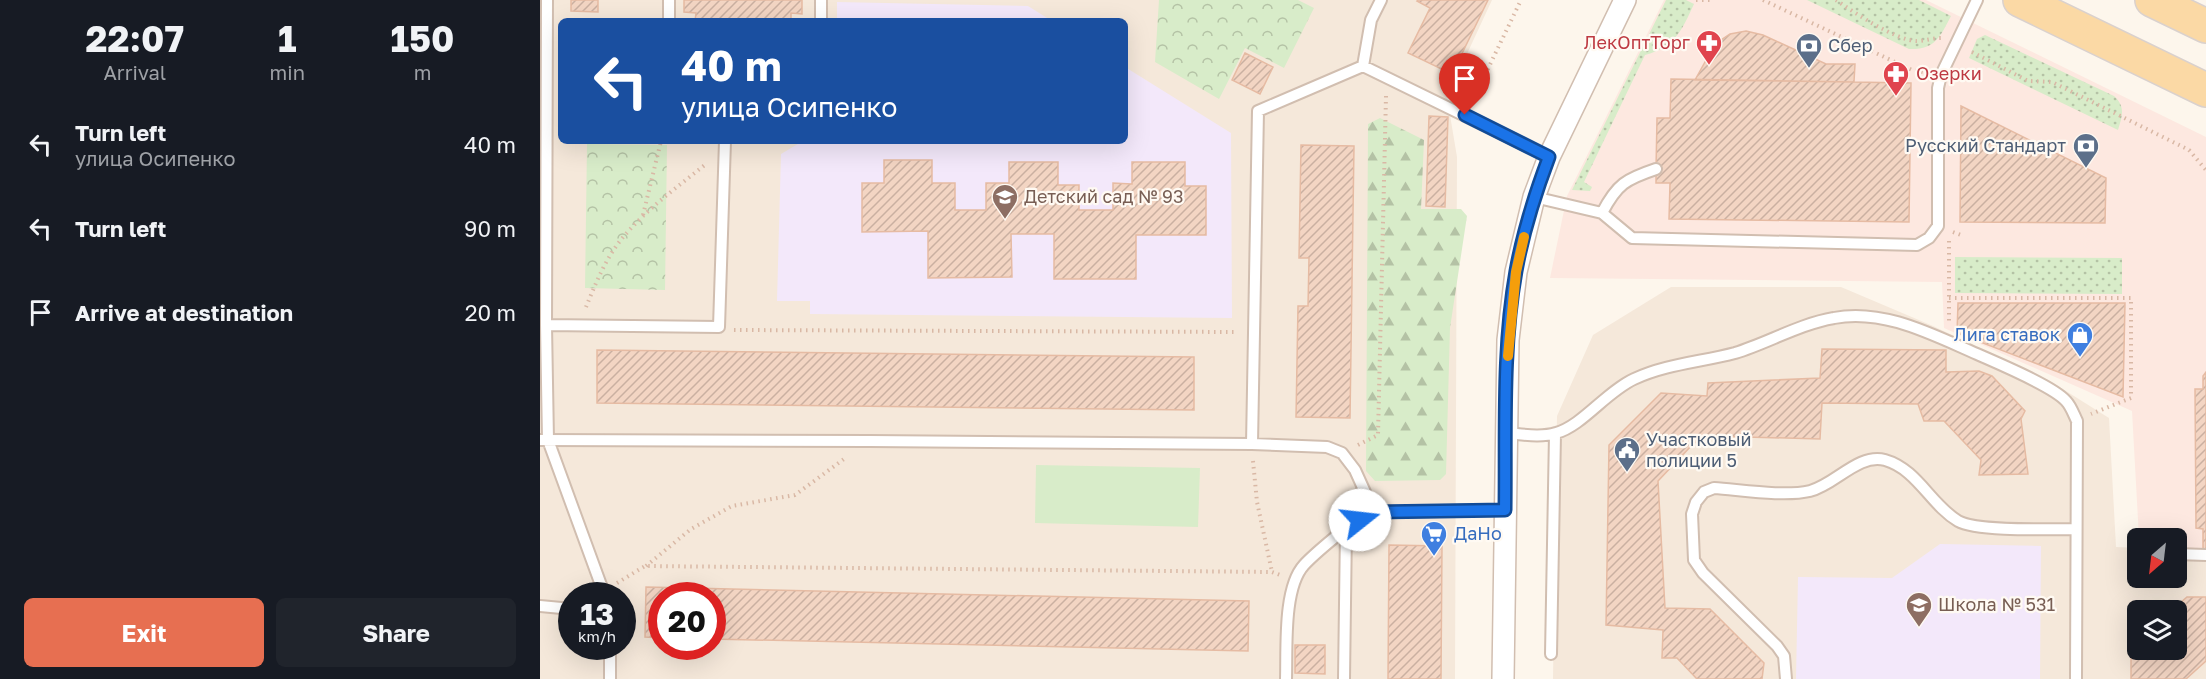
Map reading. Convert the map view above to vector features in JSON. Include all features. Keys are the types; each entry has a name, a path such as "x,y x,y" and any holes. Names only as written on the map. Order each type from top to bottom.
{"main road":[{"path":"2020,0 2206,90"},
{"path":"2152,0 2206,26"}],"street":[{"path":"1503,679 1508,340 1516,272 1534,196 1549,157 1625,0"}],"lane":[{"path":"547,0 544,440 601,582"},
{"path":"669,0 669,18"},
{"path":"821,0 821,18"},
{"path":"1363,66 1371,20 1381,0"},
{"path":"1534,196 1602,213 1632,238 1917,245 1929,238 1938,226 1938,87 1941,75 1977,0"},
{"path":"1252,444 1258,111 1363,66 1549,157"},
{"path":"546,325 719,327 725,145"},
{"path":"1602,213 1612,193 1619,187 1632,177 1656,170"},
{"path":"1506,433 1555,434 1572,426 1610,393 1632,379 1658,369 1753,348 1808,325 1834,318 1865,316 1895,321 2009,369 2066,400 2077,421 2076,679"},
{"path":"1551,654 1555,434"},
{"path":"544,440 1252,444 1327,447 1342,453 1355,470 1374,512"},
{"path":"1786,679 1784,656 1777,646 1703,573 1694,560 1692,514 1696,502 1704,492 1714,488 1810,491 1827,484 1859,463 1884,460 1910,474 1942,510 1960,523 1980,528 2076,529"},
{"path":"1286,679 1290,597 1294,580 1303,566 1346,528 1374,512 1505,510"},
{"path":"1344,679 1346,528"},
{"path":"2187,554 2206,555"},
{"path":"540,606 558,608"},
{"path":"609,679 610,660"}],"path":[{"path":"1465,115 1521,0"},
{"path":"1696,0 1713,0"},
{"path":"1763,0 1912,70"},
{"path":"1836,0 1858,16 1901,37 1917,41 1940,37 2028,81 2052,82 2188,150 2206,170"},
{"path":"1342,453 1378,435 1385,96 1393,80"},
{"path":"643,216 660,144"},
{"path":"579,325 593,288 618,243 643,216 725,145"},
{"path":"1949,298 2131,298 2131,398 2077,421"},
{"path":"719,327 734,330 1255,332"},
{"path":"621,582 691,529 732,506 795,495 870,441"},
{"path":"1252,444 1257,502 1272,572"},
{"path":"645,566 1272,572 1294,580"}],"shaded area":[{"path":"540,0 1492,0 1447,97 1457,157 1455,679 540,679"},
{"path":"1664,0 1926,0 2206,137 2206,554 2187,555 2187,528 2138,528 2132,411 1944,328 1942,282 1550,278 1567,196"},
{"path":"837,2 1028,6 1047,18 837,18"},
{"name":"Детский сад № 93","path":"1128,69 1231,133 1232,318 810,314 810,301 777,301 781,154 798,144 1128,144"},
{"path":"1671,287 1841,287 1933,326 2050,381 2109,418 2116,547 2127,548 2127,588 2187,588 2187,549 2206,549 2206,679 1553,679 1557,416 1593,335"},
{"name":"Школа № 531","path":"1940,544 2041,546 2040,679 1796,679 1798,577 1892,578"}],"green space":[{"path":"1159,0 1298,0 1314,8 1284,68 1245,48 1219,99 1155,62"},
{"path":"1666,0 1686,0 1694,4 1686,22 1671,42 1645,55 1584,182 1592,187 1590,191 1572,190"},
{"path":"1807,0 1919,0 1951,16 1940,36 1931,45 1909,49"},
{"path":"1985,35 2114,96 2122,108 2118,130 1969,58 1977,39"},
{"path":"1380,118 1424,140 1421,209 1461,209 1467,216 1450,328 1446,474 1440,480 1375,481 1366,471 1368,124"},
{"path":"587,144 667,145 665,290 585,288"},
{"path":"1955,257 2122,258 2122,294 1955,293"},
{"path":"1036,465 1200,468 1198,527 1035,523"}],"building":[{"path":"571,0 598,0 598,12 571,11"},
{"path":"684,0 802,0 802,14 791,13 791,18 695,18 696,13 684,12"},
{"path":"1418,0 1488,0 1452,74 1408,53 1430,8"},
{"path":"1746,31 1763,35 1826,64 1855,64 1854,82 1695,80 1715,44 1730,34"},
{"path":"1245,53 1273,67 1260,94 1232,80"},
{"path":"1671,79 1911,83 1909,222 1669,219 1670,183 1656,183 1656,169 1657,118 1670,118"},
{"path":"1961,106 2106,178 2105,223 1960,222"},
{"path":"1429,116 1448,117 1445,207 1426,206"},
{"path":"1301,145 1354,146 1350,418 1296,417 1298,306 1308,306 1309,258 1299,258"},
{"path":"884,160 932,160 932,183 955,183 955,210 986,210 986,183 1009,183 1009,162 1058,162 1058,185 1079,185 1079,210 1113,210 1113,183 1132,184 1132,162 1185,162 1185,186 1206,186 1206,235 1136,235 1136,279 1054,279 1054,234 1011,234 1012,277 928,278 928,231 862,232 862,183 884,183"},
{"path":"1958,303 2125,303 2123,397 1957,333"},
{"path":"1822,349 1946,350 1946,372 1979,371 1992,376 2025,411 2021,419 2028,474 1979,475 1981,460 1944,421 1924,421 1918,404 1822,403 1820,439 1712,436 1694,443 1658,481 1665,608 1710,609 1764,663 1762,679 1697,679 1677,658 1662,658 1663,630 1606,625 1609,445 1661,393 1707,396 1708,383 1820,378"},
{"path":"597,350 1194,357 1194,410 597,403"},
{"path":"2206,372 2206,549 2203,549 2203,529 2196,528 2195,389 2203,389 2203,376"},
{"path":"1389,545 1442,546 1441,679 1388,679"},
{"path":"646,587 648,587 648,637 645,637"},
{"path":"726,589 1249,601 1248,651 726,639"},
{"path":"2187,597 2206,597 2206,661 2186,679 2131,679 2131,660 2187,660 2187,600 2184,600"},
{"path":"1295,645 1325,645 1325,674 1295,673"}],"slow traffic":[{"path":"1508,356 1516,272 1524,237"}],"place":[{"name":"ЛекОптТорг","path":"1709,66"},
{"name":"Сбер","path":"1809,69"},
{"name":"Озерки","path":"1896,97"},
{"name":"Русский Стандарт","path":"2086,169"},
{"name":"Детский сад № 93","path":"1005,220"},
{"name":"Лига ставок","path":"2080,358"},
{"name":"Участковый полиции 5","path":"1627,473"},
{"name":"ДаНо","path":"1434,557"},
{"name":"Школа № 531","path":"1919,628"}],"route":[{"path":"1360,520 1374,512 1505,510 1508,340 1516,272 1534,196 1549,157 1465,115"}]}
